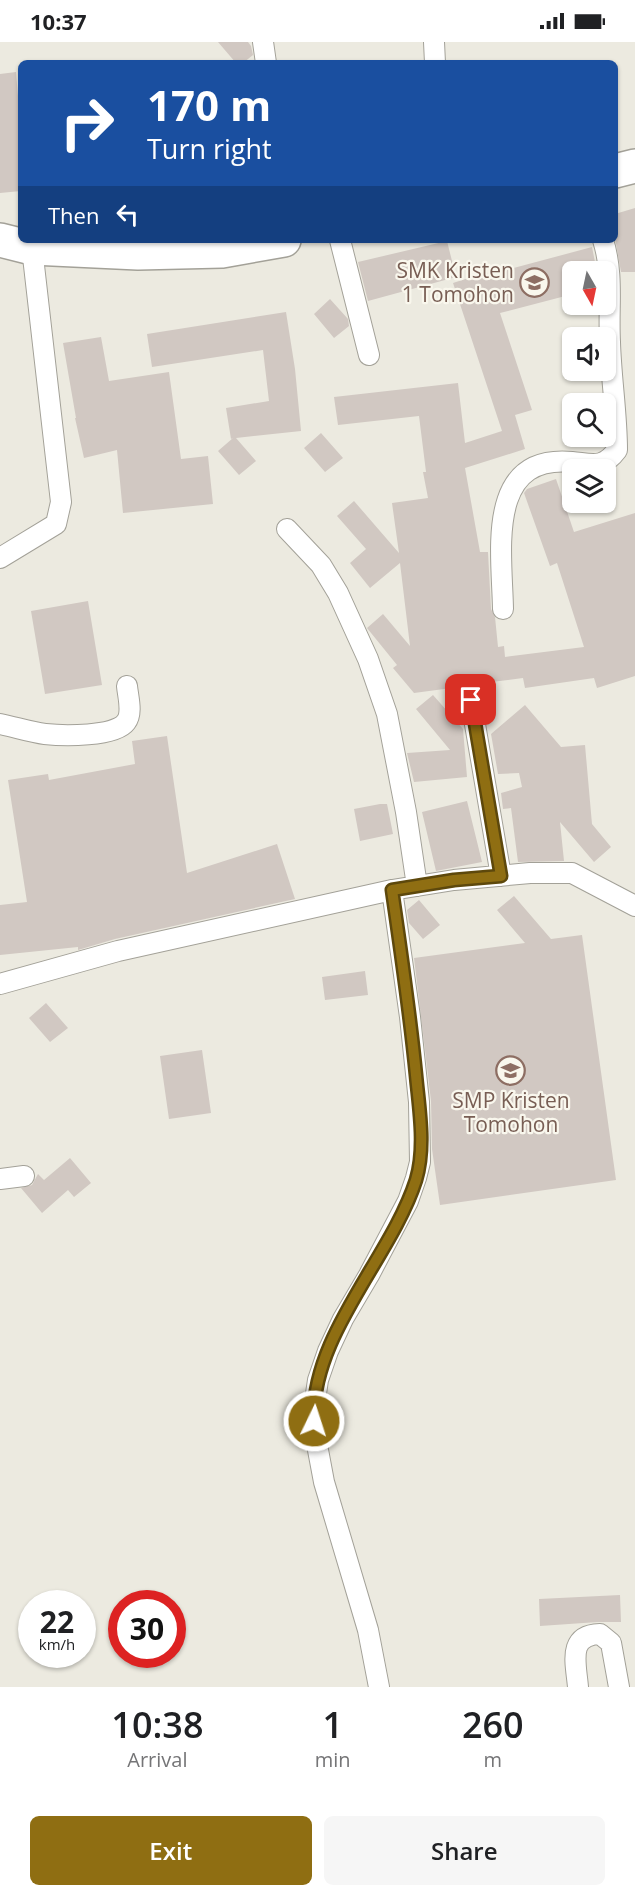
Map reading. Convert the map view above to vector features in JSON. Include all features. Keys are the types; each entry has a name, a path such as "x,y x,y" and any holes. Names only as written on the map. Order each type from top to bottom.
{"highway":[{"path":"618,170 635,166"},
{"path":"0,240 32,248 138,253 222,251 267,243"}],"street":[{"path":"263,42 266,60"},
{"path":"434,42 435,60"},
{"path":"341,243 369,355"},
{"path":"503,609 502,532 507,500 514,484 526,472 541,464 605,463 617,450 610,342 610,275 604,243"},
{"path":"0,558 56,524 61,502 32,248"},
{"path":"287,529 321,565 338,593 368,659 387,714 406,812 417,886"},
{"path":"0,724 45,734 82,735 115,730 126,723 129,712 127,686"},
{"path":"471,700 501,876"},
{"path":"0,984 118,951 392,890 454,880 530,873 572,873 635,906"},
{"path":"380,1687 368,1630 324,1482 315,1434 314,1407 318,1380 328,1351 343,1318 369,1275 408,1201 420,1162 418,1091 392,890"},
{"path":"0,1179 24,1176"},
{"path":"578,1687 576,1657 578,1642 589,1635 600,1634 610,1643 613,1650 619,1687"}],"building":[{"path":"218,42 248,42 253,55 247,60 233,60"},
{"path":"16,72 18,191 0,193 0,74"},
{"path":"635,208 635,272 621,272 616,243 618,243 618,213"},
{"path":"439,243 448,243 456,277 368,301 358,262"},
{"path":"592,247 595,261 562,261 562,297 500,313 532,410 515,415 525,449 465,468 480,552 488,552 491,609 495,617 498,647 504,646 505,657 584,647 557,563 550,566 524,493 527,489 556,479 562,497 562,513 568,513 574,532 635,513 635,676 597,688 594,678 525,688 523,678 483,683 482,676 459,679 459,687 414,693 393,668 397,665 367,628 383,614 410,646 400,563 370,588 350,563 366,549 337,516 354,501 399,553 392,503 428,498 423,472 426,472 419,416 338,425 334,397 458,383 465,443 502,431 453,283 487,272 488,275"},
{"path":"330,299 348,319 349,326 334,338 314,314"},
{"path":"286,312 295,369 301,431 236,438 256,461 239,475 218,451 233,438 231,439 226,408 269,401 263,350 152,367 147,334"},
{"path":"101,337 109,381 169,372 181,459 208,456 213,504 123,513 117,450 84,458 63,343"},
{"path":"321,433 343,458 325,472 304,448"},
{"path":"88,601 102,685 45,694 31,611"},
{"path":"433,695 463,729 467,777 414,782 407,753 450,750 416,709"},
{"path":"525,705 561,747 585,745 592,824 611,847 594,862 560,822 564,861 518,862 511,808 503,809 501,793 522,787 519,773 498,774 491,734"},
{"path":"167,736 187,873 277,844 295,899 115,939 78,950 78,947 0,955 0,905 27,902 8,780 48,774 49,780 135,764 132,741"},
{"path":"467,801 482,862 436,871 422,812"},
{"path":"387,804 393,834 360,841 354,809"},
{"name":"SMP Kristen Tomohon","path":"514,896 551,939 582,935 616,1180 440,1205 432,1149 431,1101 414,958 525,943 497,910"},
{"path":"419,900 440,925 423,939 409,923 407,910"},
{"path":"365,971 368,995 325,1000 322,977"},
{"path":"46,1003 68,1028 50,1042 29,1018"},
{"path":"202,1050 211,1113 169,1119 160,1056"},
{"path":"70,1158 91,1183 74,1197 68,1190 42,1213 21,1188 32,1185 38,1174 44,1180"},
{"path":"620,1595 621,1622 540,1626 539,1599"}],"place":[{"name":"SMK Kristen 1 Tomohon","path":"535,283"},
{"name":"SMP Kristen Tomohon","path":"511,1070"}],"route":[{"path":"314,1421 318,1380 328,1351 343,1318 369,1275 408,1201 420,1162 419,1102 410,1017 392,890 454,880 501,876 471,700"}]}
